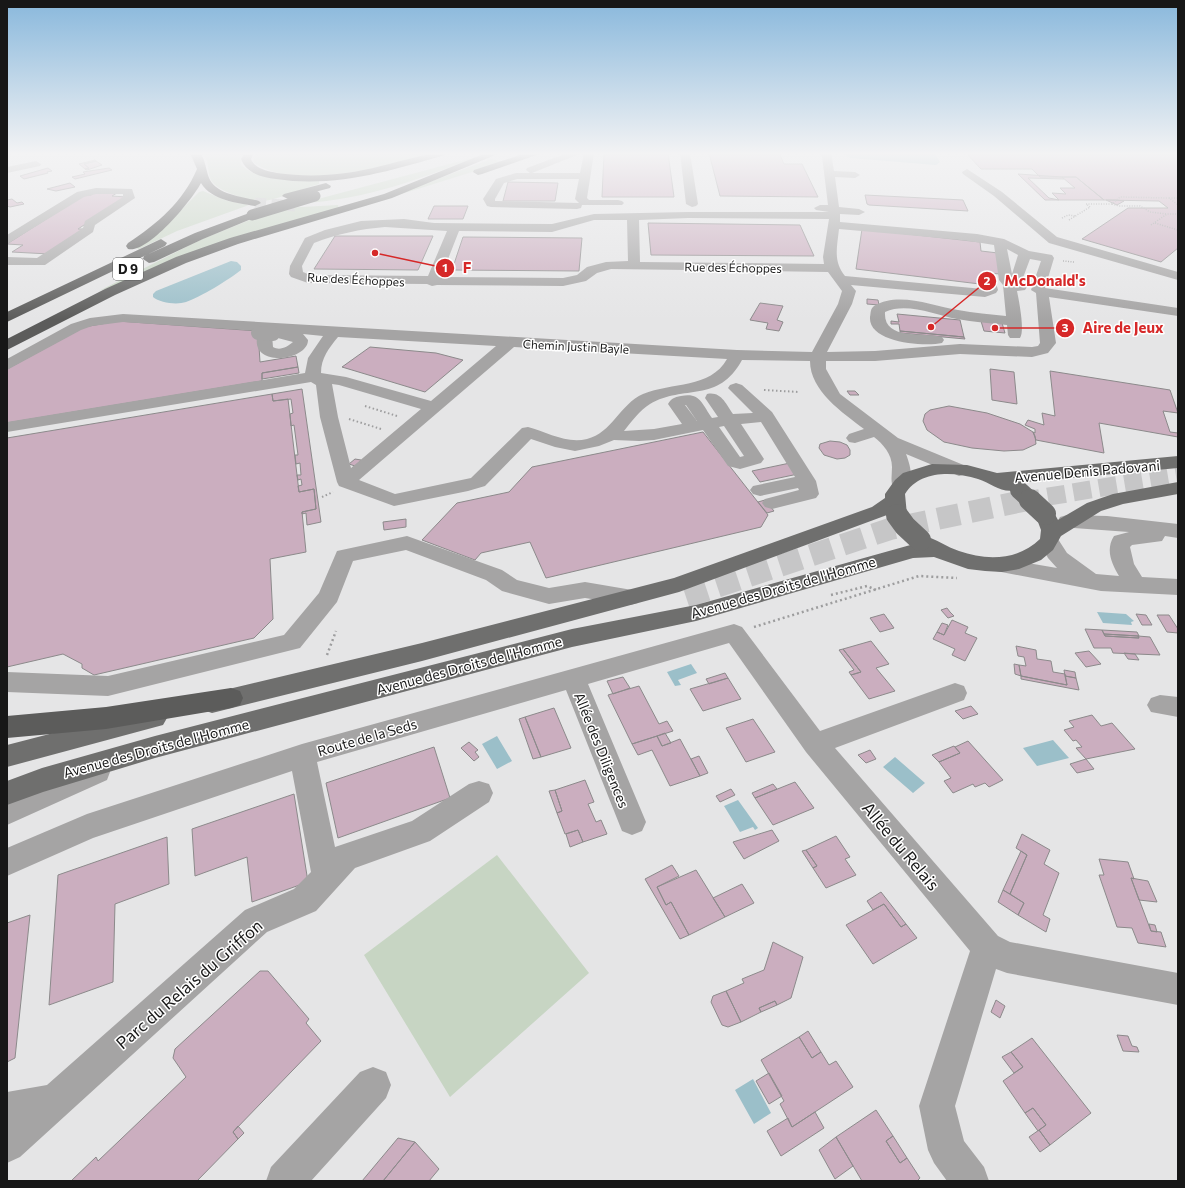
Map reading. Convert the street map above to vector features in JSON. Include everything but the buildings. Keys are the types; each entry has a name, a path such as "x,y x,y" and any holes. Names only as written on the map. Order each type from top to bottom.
{"highway":[{"name":"D 9","path":"7,315 94,270 147,235 178,208"},
{"name":"D 9","path":"7,318 170,239 248,208"},
{"name":"D 9","path":"7,346 77,309 182,260 234,241 345,208"},
{"path":"182,260 363,208"},
{"name":"D 9","path":"7,331 173,247 254,209"},
{"path":"7,727 106,718 232,698"}],"main road":[{"name":"Avenue Denis Padovani","path":"996,480 1178,462"},
{"name":"Avenue des Droits de l'Homme","path":"7,756 232,698 422,652 679,584 879,512 898,500 912,476 924,471 939,469 959,470 977,473 996,480 1019,490 1053,527"},
{"name":"Avenue Denis Padovani","path":"927,545 954,557 998,564 1019,562 1038,554 1053,527 1094,507 1120,498 1178,488"},
{"path":"898,500 905,526 927,545"},
{"name":"Avenue des Droits de l'Homme","path":"7,793 42,780 155,747 572,638 696,613 913,551 927,545"},
{"path":"422,652 686,596 429,675"}],"street":[{"path":"25,215 36,208"},
{"path":"7,240 58,208"},
{"path":"7,261 40,262 89,229 89,224 114,208"},
{"path":"579,208 576,212 581,216 594,217"},
{"path":"809,208 835,217 1000,242 1017,248 1025,254 1048,258 1041,291"},
{"path":"834,208 835,217 830,256 849,291 845,304 822,346 818,357 818,369 833,397 892,442 959,470"},
{"path":"1015,208 1053,240 1178,276"},
{"path":"835,217 859,212"},
{"name":"Rue des Échoppes","path":"835,217 688,215 594,217 552,228 454,228 421,226 404,223 361,225 309,241 296,266 296,274 308,279 432,282 563,282 580,278 592,270 611,265 634,265 839,273 985,293 992,290 991,286"},
{"path":"633,217 634,265"},
{"path":"432,282 454,228"},
{"path":"959,315 908,305 889,305 878,310 878,325 885,333 902,337 952,342 988,341 1012,348 1015,321 1010,285 1006,280 1000,242"},
{"path":"1010,285 1016,281 1025,254"},
{"path":"1010,285 1178,312"},
{"name":"Chemin Justin Bayle","path":"268,332 334,332 510,342 735,362 818,357 875,356 947,350 1012,348 1038,352 1047,347 1048,343 1041,291"},
{"path":"987,304 996,300 1012,301"},
{"path":"971,341 893,331 889,328 886,313 892,309 919,314 934,313 1015,321"},
{"path":"19,361 76,327 90,322 123,318 268,332"},
{"path":"19,361 84,328 118,322 268,332"},
{"path":"313,377 313,366 318,350 334,332"},
{"path":"928,339 936,342 947,350"},
{"path":"386,344 440,348 471,354 488,341"},
{"path":"346,482 510,342"},
{"path":"457,387 451,383 449,378 467,363 469,358"},
{"path":"346,482 394,500 478,482 528,432 573,446 596,442 611,434 639,402 652,396 701,386 721,379 735,362 757,393"},
{"path":"7,416 233,380 239,377"},
{"path":"313,377 324,383 329,417 346,482"},
{"path":"7,427 313,377 340,380 433,407"},
{"path":"736,388 766,416 807,481 766,496"},
{"path":"700,426 734,462 740,463 753,460 755,456 713,398"},
{"path":"611,434 623,437 645,435 728,420 766,416"},
{"path":"855,438 876,430"},
{"path":"892,442 901,464 898,500"},
{"path":"1101,583 1064,563 1052,551 1053,527 1107,523 1178,531"},
{"path":"1136,585 1124,565 1119,552 1121,541 1132,538 1178,534"},
{"path":"7,682 108,686 186,669 292,642 330,596 344,556 407,542 494,575 510,586 523,590 549,596 586,590 630,597"},
{"path":"998,564 1101,583 1178,587"},
{"name":"Route de la Seds","path":"7,862 87,827 302,755 734,634"},
{"name":"Allée du Relais","path":"734,634 815,744 987,947 1007,957 1178,989"},
{"name":"Allée des Diligences","path":"573,678 632,822"},
{"path":"815,744 955,693"},
{"path":"7,812 155,747"},
{"path":"302,755 327,877"},
{"name":"Parc du Relais du Griffon","path":"7,1144 256,921 305,900 345,857 420,832 479,793"},
{"path":"970,1181 947,1150 937,1106 987,947"},
{"path":"285,1181 373,1085"},
{"path":"7,1110 56,1101"}],"path":[{"path":"1069,220 1088,208"},
{"path":"1144,208 1150,212 1178,214"},
{"path":"1062,218 1068,214 1075,216"},
{"path":"1151,225 1167,214"},
{"path":"1154,223 1178,230"},
{"path":"757,393 799,392"},
{"path":"361,404 403,418"},
{"path":"346,418 386,431"},
{"path":"734,634 919,576"},
{"path":"323,658 327,655 336,631"}],"green space":[{"path":"183,208 239,208 177,231 139,249 135,248"},
{"path":"283,208 339,209 99,291 200,240 262,215"},
{"path":"497,855 589,973 450,1097 364,955"}],"water":[{"path":"231,261 237,262 241,266 241,270 199,297 182,303 173,303 160,301 153,297 153,294 156,291"},
{"path":"1097,612 1126,614 1134,621 1131,622 1132,625 1103,623"},
{"path":"691,664 697,673 678,680 681,685 675,686 667,672"},
{"path":"497,736 512,761 497,769 482,744"},
{"path":"1053,740 1069,758 1037,766 1023,748"},
{"path":"895,757 925,783 913,793 883,767"},
{"path":"738,800 758,828 755,830 753,827 740,832 724,806"},
{"path":"753,1079 771,1113 754,1124 735,1090"}],"tunnel":[{"path":"1023,501 1178,475"},
{"path":"686,597 890,529 1023,501"}],"place":[{"name":"F","path":"375,253"},
{"name":"McDonald's","path":"931,327"},
{"name":"Aire de Jeux","path":"995,328"}]}
